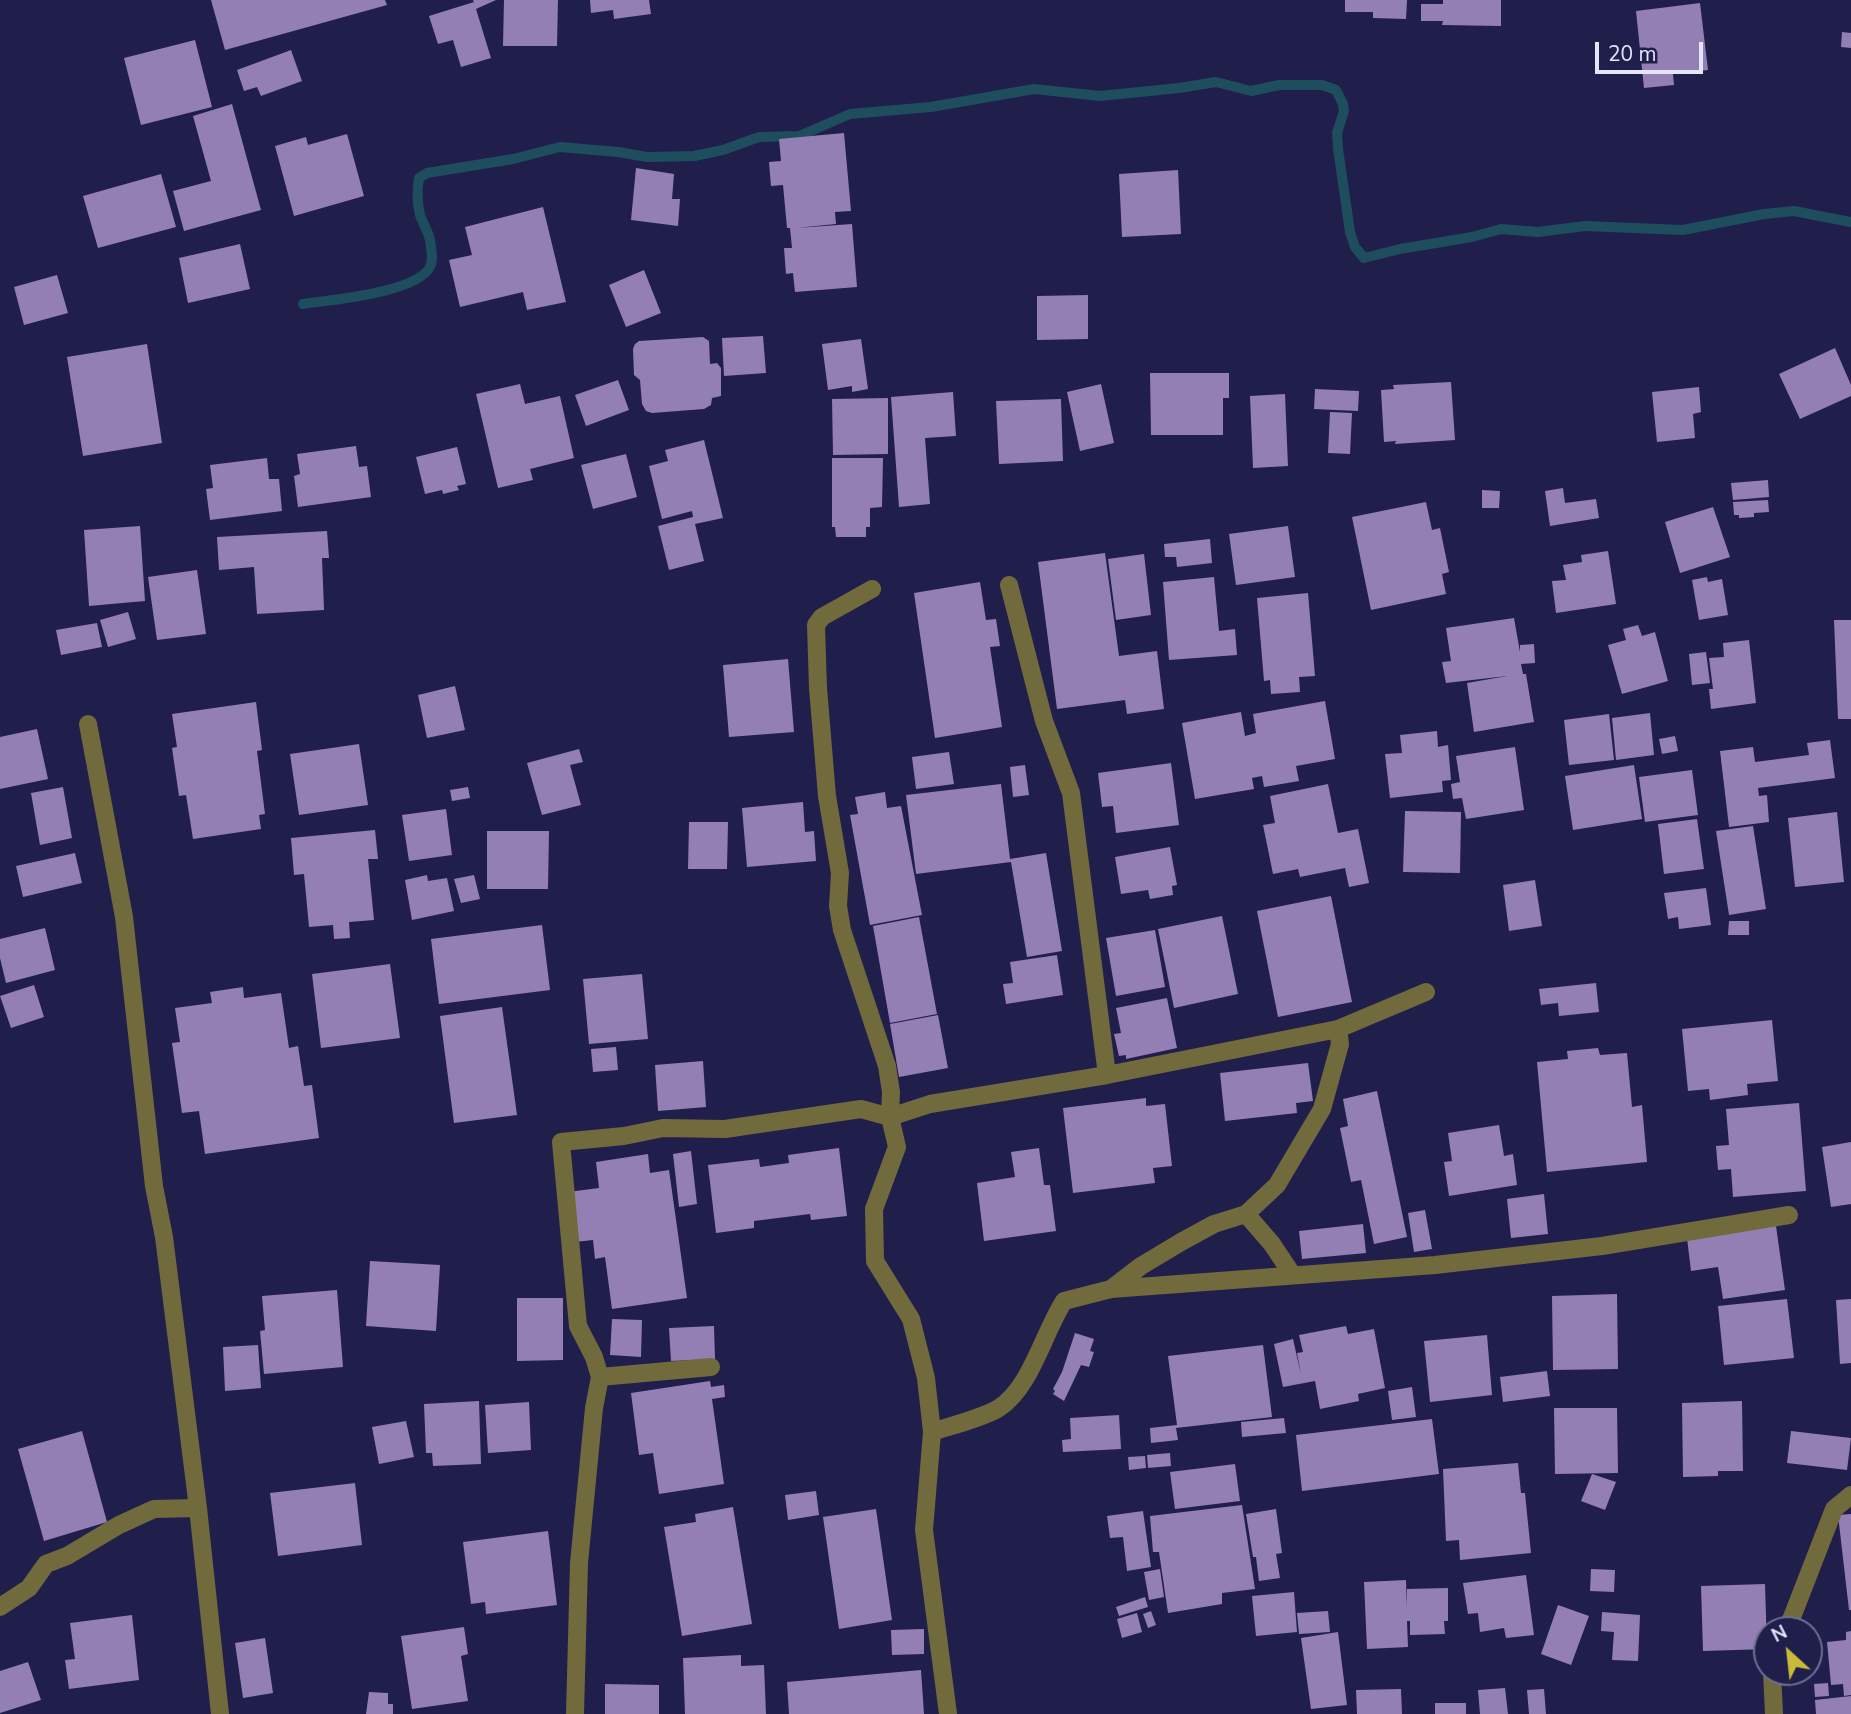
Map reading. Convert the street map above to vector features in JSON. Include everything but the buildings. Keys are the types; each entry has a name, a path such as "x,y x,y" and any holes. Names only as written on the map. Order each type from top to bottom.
{"street":[{"path":"1009,585 1044,721 1071,793 1107,1075"},
{"path":"872,589 822,617 816,625 818,688 827,796 840,873 838,906 842,930 887,1066 891,1092 890,1117 897,1147 874,1209 875,1261 911,1319 926,1378 932,1432 924,1530 948,1714"},
{"path":"88,724 124,917 154,1186 164,1237 198,1507 220,1714"},
{"path":"575,1714 579,1563 594,1408 600,1377 594,1357 578,1326 561,1142 624,1136 663,1128 725,1129 861,1109 890,1117 930,1104 1107,1075 1338,1029 1426,992"},
{"path":"1111,1289 1141,1266 1181,1242 1214,1224 1245,1213 1277,1185 1322,1108 1340,1044 1338,1029"},
{"path":"1245,1213 1272,1244 1292,1274"},
{"path":"932,1432 999,1408 1023,1385 1051,1321 1064,1301 1111,1289 1435,1265 1602,1246 1789,1215"},
{"path":"600,1377 711,1367"},
{"path":"1792,1616 1834,1509 1851,1495"},
{"path":"0,1607 29,1588 46,1564 68,1556 120,1525 154,1509 198,1507"},
{"path":"1773,1686 1774,1714"}],"waterway":[{"path":"303,304 371,294 422,276 430,267 432,257 430,240 420,215 418,201 419,178 427,173 513,159 560,147 647,157 694,156 723,150 759,137 799,136 850,114 931,107 1034,89 1100,96 1216,82 1251,91 1279,85 1322,85 1336,90 1344,111 1337,133 1350,232 1355,247 1364,258 1501,229 1538,232 1585,226 1683,230 1764,214 1794,211 1851,222"}]}
